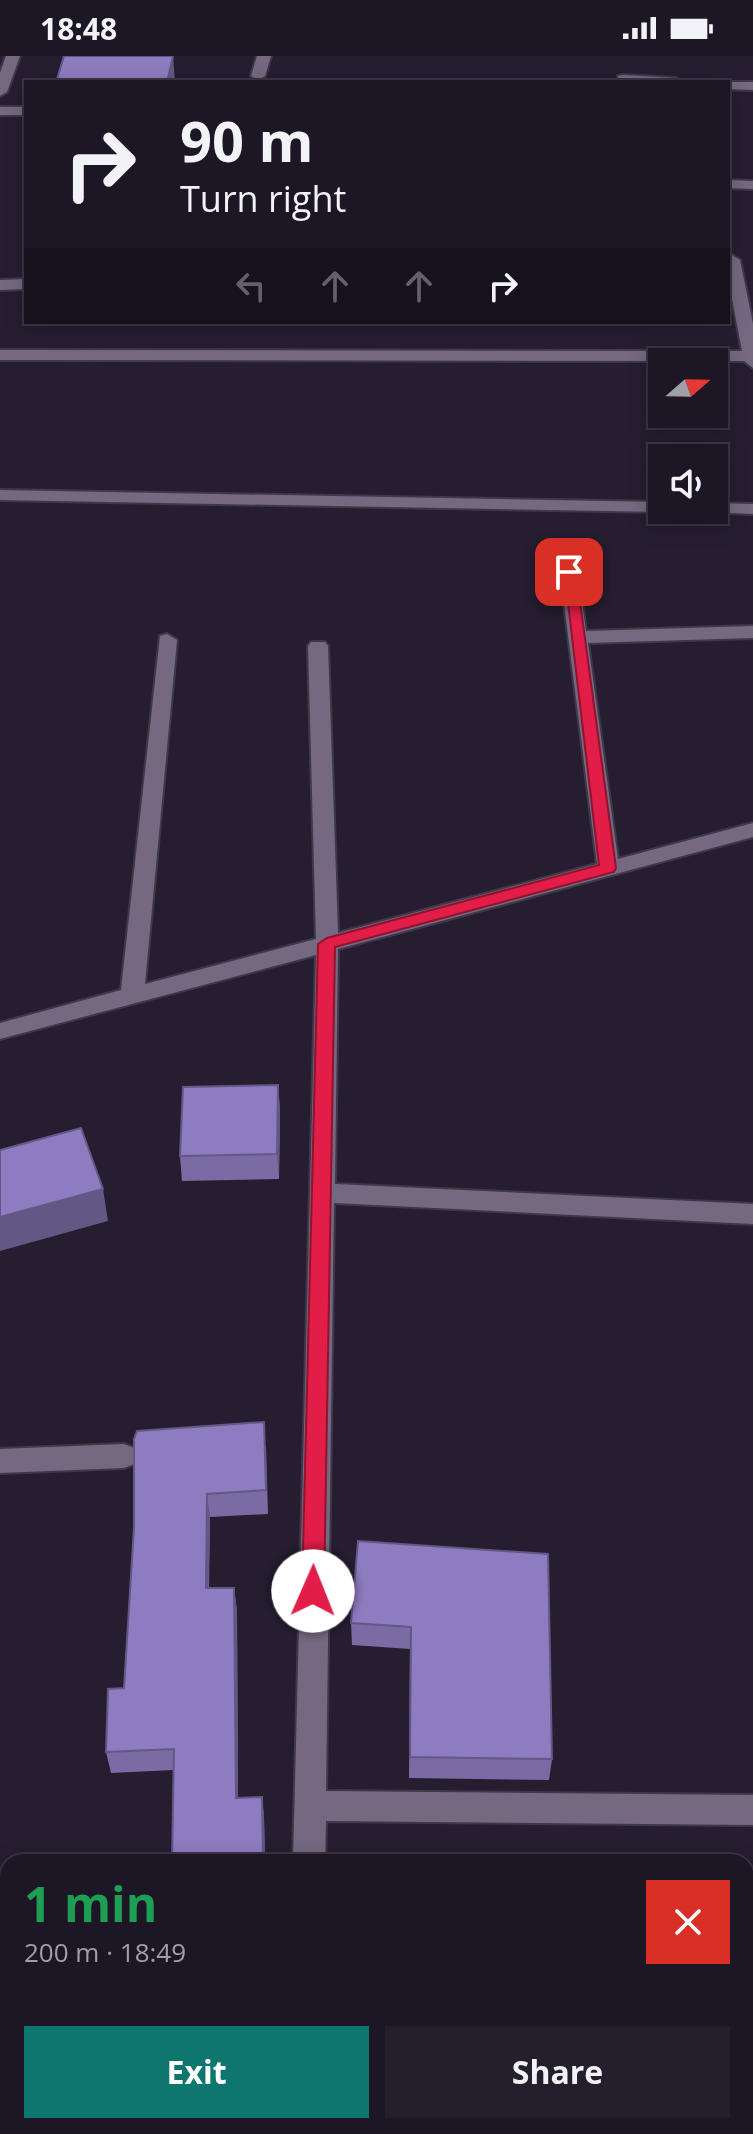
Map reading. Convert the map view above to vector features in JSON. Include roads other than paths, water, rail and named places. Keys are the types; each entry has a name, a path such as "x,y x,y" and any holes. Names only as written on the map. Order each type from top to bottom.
{"street":[{"path":"0,92 13,56"},
{"path":"258,76 264,56"},
{"path":"623,79 641,80"},
{"path":"730,85 753,86"},
{"path":"0,111 24,111"},
{"path":"730,184 753,185"},
{"path":"0,355 753,358 730,260 753,260"},
{"path":"0,285 24,284"},
{"path":"0,495 648,507"},
{"path":"728,508 753,509"},
{"path":"569,572 608,868"},
{"path":"579,637 753,632"},
{"path":"132,996 167,640"},
{"path":"309,1854 327,944 318,646"},
{"path":"0,1031 753,830"},
{"path":"320,1193 753,1214"},
{"path":"0,1461 124,1456"},
{"path":"310,1806 753,1810"}]}
